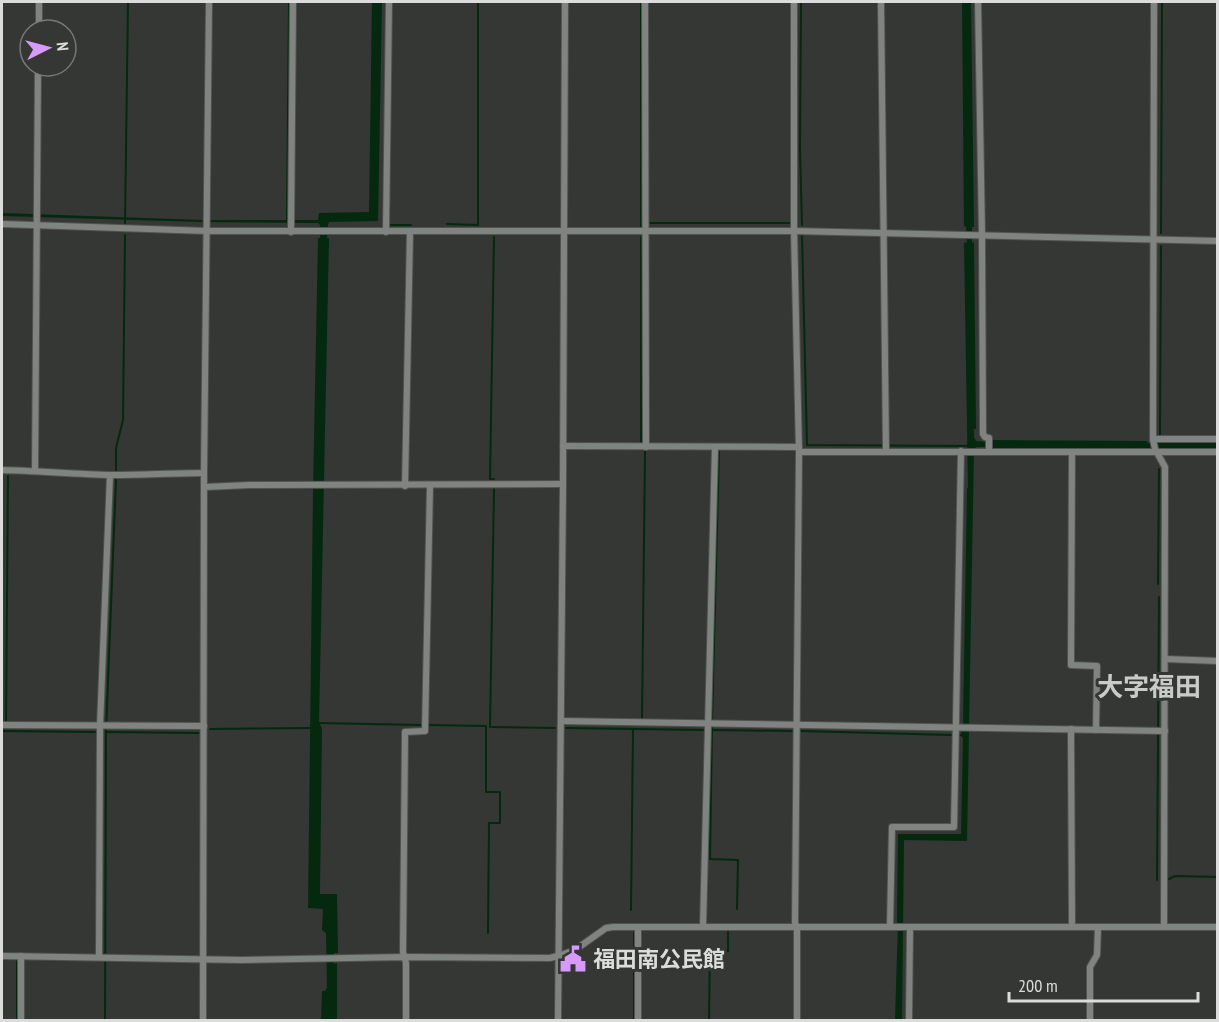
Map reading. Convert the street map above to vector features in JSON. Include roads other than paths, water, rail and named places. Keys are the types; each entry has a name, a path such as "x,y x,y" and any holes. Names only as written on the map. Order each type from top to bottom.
{"street":[{"path":"39,2 39,18"},
{"path":"203,1020 204,473 209,2"},
{"path":"291,225 293,2"},
{"path":"386,232 389,2"},
{"path":"558,1020 565,2"},
{"path":"645,2 646,447"},
{"path":"794,2 794,231 799,449 795,923 797,927 797,1020"},
{"path":"881,2 886,448"},
{"path":"978,2 983,434 989,438 989,451"},
{"path":"1154,2 1153,239 1156,443 1165,467 1165,659 1160,731 1164,927"},
{"path":"35,471 38,78"},
{"path":"2,224 37,219 207,225 291,225 320,232 794,231 1218,241"},
{"path":"405,486 410,232"},
{"path":"563,446 886,448 1072,452 1218,439"},
{"path":"1156,443 1218,452"},
{"path":"703,927 714,447"},
{"path":"893,927 892,827 954,827 963,451"},
{"path":"1072,452 1071,665 1097,666 1096,730"},
{"path":"2,470 114,475 204,473"},
{"path":"103,957 104,726 114,475"},
{"path":"205,487 563,484"},
{"path":"406,1020 406,963 403,940 405,732 424,731 430,485"},
{"path":"1165,659 1218,662"},
{"path":"561,721 797,725 957,731 971,727 1160,731"},
{"path":"2,725 204,726"},
{"path":"1071,729 1072,926"},
{"path":"638,927 638,1020"},
{"path":"907,927 909,1020"},
{"path":"1090,1020 1090,967 1097,955 1098,927"},
{"path":"2,956 204,959 534,958 558,956 575,950 606,928 1218,927"},
{"path":"21,956 21,1020"}],"waterway":[{"path":"125,223 128,2"},
{"path":"287,221 289,2"},
{"path":"447,224 478,225 478,2"},
{"path":"641,2 641,226"},
{"path":"801,2 802,225"},
{"path":"1161,233 1162,2"},
{"path":"650,223 790,223"},
{"path":"389,225 411,225"},
{"path":"105,1020 106,732 116,448 123,420 125,235"},
{"path":"802,236 807,445 966,446 970,444"},
{"path":"494,237 490,479 494,479"},
{"path":"641,237 641,442"},
{"path":"1160,436 1161,246"},
{"path":"642,719 645,451"},
{"path":"712,720 719,451"},
{"path":"1158,584 1159,469"},
{"path":"6,721 8,476"},
{"path":"490,727 494,489"},
{"path":"1157,880 1159,597"},
{"path":"318,723 421,725"},
{"path":"428,725 486,726"},
{"path":"486,726 486,792 500,792 500,823 489,823 488,933"},
{"path":"492,727 555,728"},
{"path":"712,727 710,859 738,860 737,909"},
{"path":"210,729 312,728"},
{"path":"566,728 703,730"},
{"path":"631,910 633,729"},
{"path":"712,730 793,731"},
{"path":"2,731 95,732"},
{"path":"2,731 2,767"},
{"path":"801,731 951,735"},
{"path":"106,732 199,733"},
{"path":"1169,879 1175,876 1218,877"},
{"path":"709,1020 710,951 728,951 728,932"},
{"path":"634,933 634,1020"},
{"path":"17,961 17,1020"}],"place":[{"name":"福田南公民館","path":"573,959"}],"district":[{"name":"大字福田","path":"1149,687"}]}
